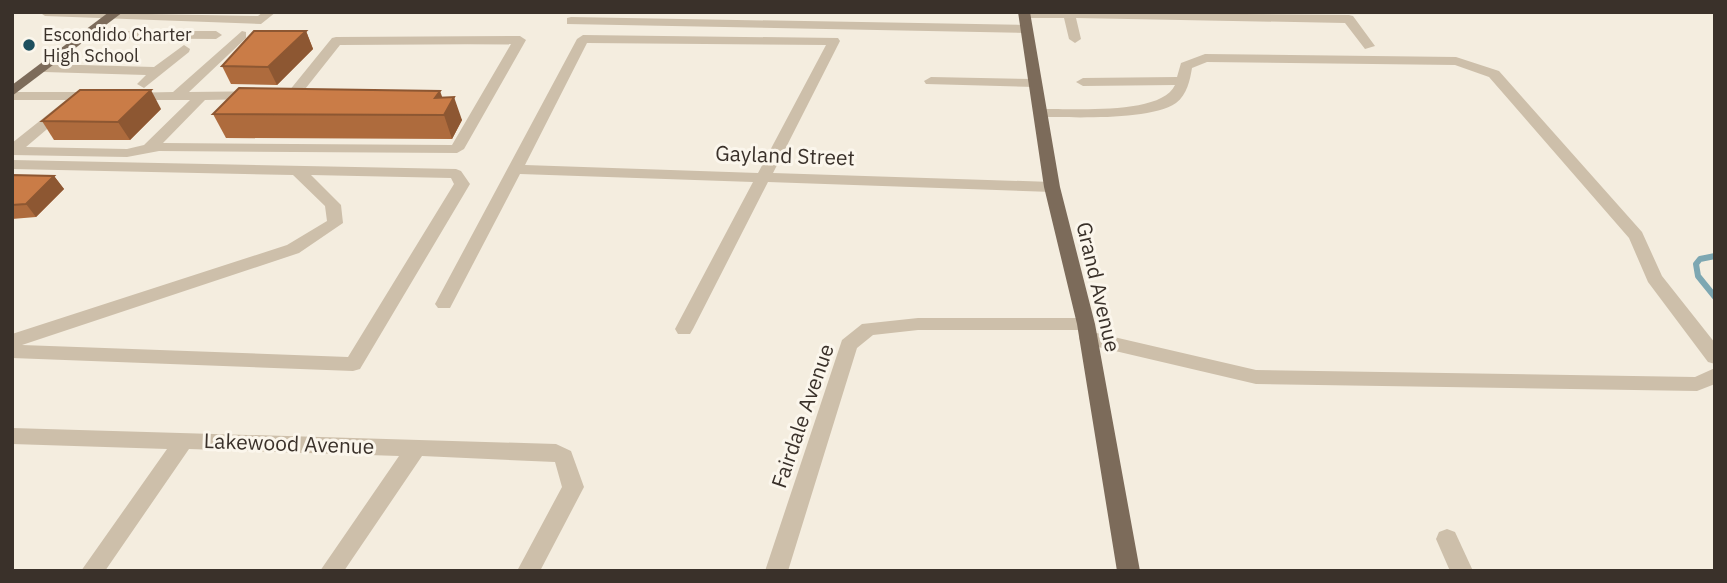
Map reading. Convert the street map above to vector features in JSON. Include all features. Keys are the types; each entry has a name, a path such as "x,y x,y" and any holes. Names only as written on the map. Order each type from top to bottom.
{"main road":[{"path":"12,94 113,15"},
{"name":"Grand Avenue","path":"1025,18 1052,187 1087,331 1129,571"}],"street":[{"path":"46,12 261,20 270,12"},
{"path":"885,27 886,12"},
{"path":"1069,14 1074,39"},
{"path":"571,22 704,18 885,27 1069,14 1349,19 1369,46"},
{"path":"87,35 216,35"},
{"path":"176,96 242,35"},
{"path":"444,303 583,39 834,41 684,329"},
{"path":"13,151 127,153 149,149 457,149 520,40 336,41 293,95 120,96"},
{"path":"144,84 184,49"},
{"path":"1040,113 1138,110 1170,101 1180,89 1186,66 1205,58 1456,61 1494,74 1636,236 1654,278 1715,357"},
{"path":"44,68 157,71"},
{"path":"931,81 1034,83"},
{"path":"1083,82 1182,81"},
{"path":"12,94 86,96 13,151"},
{"path":"149,149 201,96"},
{"path":"12,164 456,174 462,184 353,364 12,351"},
{"name":"Gayland Street","path":"516,169 1052,187"},
{"path":"12,341 293,249 335,223 333,205 298,171"},
{"name":"Fairdale Avenue","path":"776,571 849,345 868,329 918,324 1087,331 1256,377 1697,384 1715,375"},
{"name":"Lakewood Avenue","path":"12,436 556,452 564,457 573,486 528,571"},
{"path":"92,571 184,441"},
{"path":"331,571 416,448"},
{"path":"1447,539 1462,571"}],"building":[{"path":"254,31 306,31 268,67 222,66"},
{"path":"239,88 440,91 435,98 454,97 444,115 213,114"},
{"path":"80,90 151,90 118,122 42,121"},
{"path":"12,175 54,176 26,204 12,205"}],"waterway":[{"path":"1715,256 1700,259 1696,264 1698,276 1715,297"}],"place":[{"name":"Escondido Charter High School","path":"29,45"}]}
